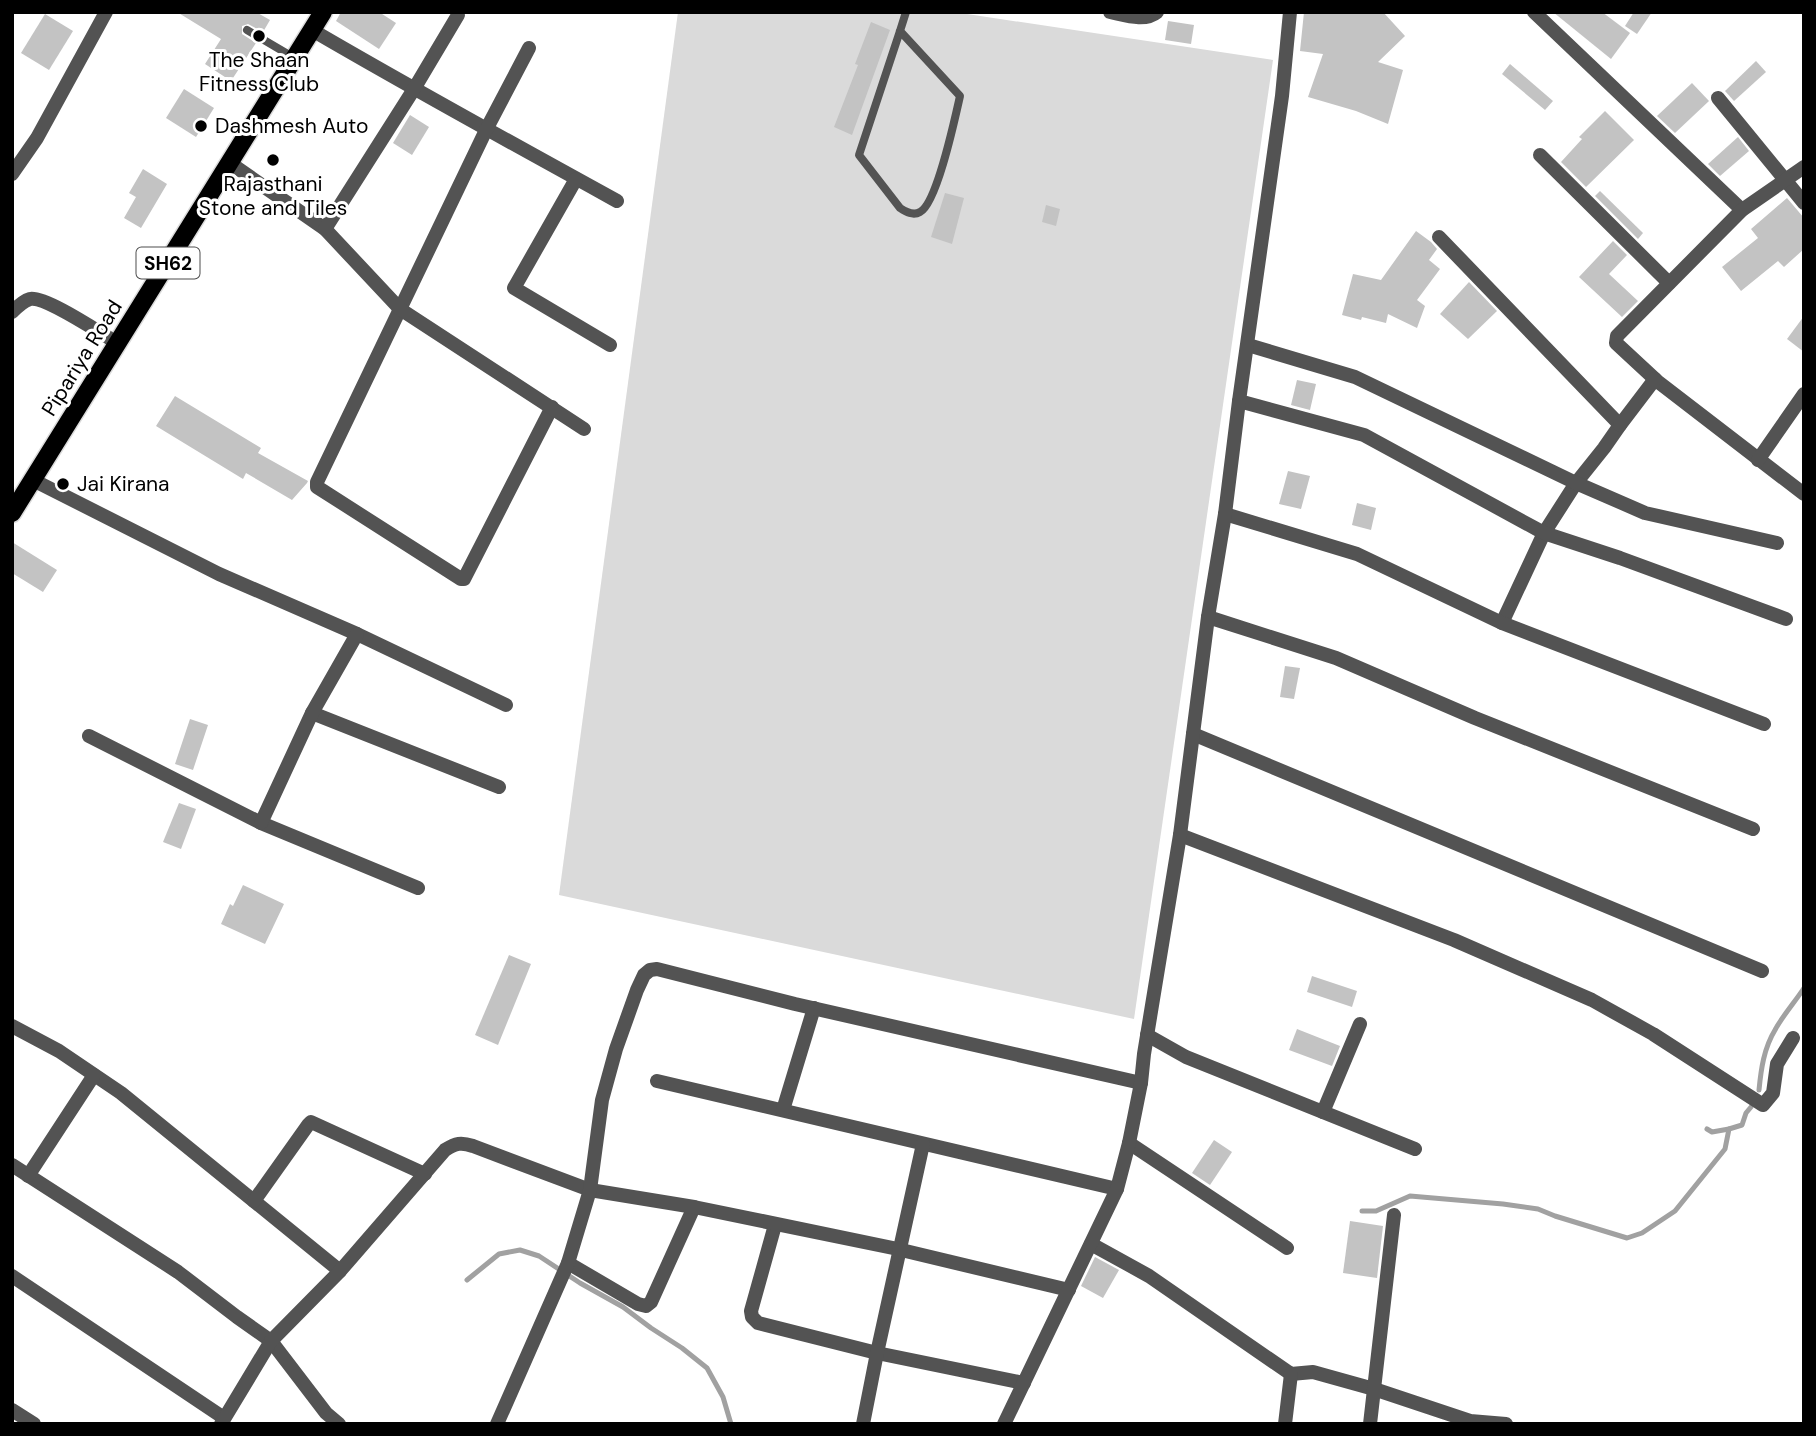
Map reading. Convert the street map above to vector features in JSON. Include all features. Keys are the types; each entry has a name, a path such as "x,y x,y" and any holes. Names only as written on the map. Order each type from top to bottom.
{"main road":[{"name":"Pipariya Road","path":"12,493 286,53 312,21 323,12"},
{"name":"Pipariya Road","path":"12,513 230,163 312,21"}],"street":[{"path":"12,174 37,138 107,12"},
{"path":"1110,12 1148,18 1157,12"},
{"path":"1003,1424 1117,1189 1129,1143 1180,835 1282,96 1290,12"},
{"path":"1534,12 1742,210"},
{"path":"325,229 458,15"},
{"path":"312,21 414,89 617,201"},
{"path":"529,48 486,128 317,482 317,487 464,579 552,407"},
{"path":"1718,98 1804,204"},
{"path":"1540,155 1669,283"},
{"path":"230,163 325,229 400,309 584,429"},
{"path":"1804,167 1742,210 1616,339 1619,347 1655,379 1804,494"},
{"path":"576,178 514,288 610,345"},
{"path":"1439,237 1620,425"},
{"path":"12,312 27,299 36,299 109,338"},
{"path":"1248,345 1355,377 1576,483 1645,513 1777,543"},
{"path":"1502,623 1544,533 1576,483 1655,379"},
{"path":"1758,460 1804,394"},
{"path":"1239,401 1364,435 1544,533 1786,619"},
{"path":"33,480 219,574 356,634 506,705"},
{"path":"1225,513 1357,554 1502,623 1764,723"},
{"path":"1208,617 1336,658 1475,718 1753,829"},
{"path":"261,823 312,713 356,634"},
{"path":"312,713 499,787"},
{"path":"1194,734 1762,971"},
{"path":"89,736 261,823 418,888"},
{"path":"1180,835 1454,940 1592,1000 1653,1034 1763,1105 1773,1093 1777,1064 1793,1038"},
{"path":"497,1424 568,1263 590,1191 606,1083 637,990 644,975 650,970 657,969 1141,1083"},
{"path":"783,1111 814,1008"},
{"path":"1323,1112 1360,1024"},
{"path":"12,1026 59,1051 121,1093 340,1271"},
{"path":"1147,1035 1186,1057 1415,1149"},
{"path":"29,1175 94,1075"},
{"path":"657,1081 1117,1189"},
{"path":"254,1201 311,1122 425,1174"},
{"path":"12,1276 223,1421 271,1341 340,1271 445,1150 455,1144 463,1143 590,1191 694,1207 900,1250 1069,1290"},
{"path":"1129,1143 1287,1248"},
{"path":"863,1424 923,1144"},
{"path":"12,1165 178,1272 271,1341 326,1413 339,1424"},
{"path":"568,1263 638,1304 646,1306 651,1302 694,1207"},
{"path":"1370,1424 1394,1215"},
{"path":"775,1225 751,1311 752,1317 762,1325 877,1353 1024,1383"},
{"path":"1091,1244 1149,1276 1292,1374 1313,1372 1374,1389 1470,1422 1506,1424"},
{"path":"1285,1424 1292,1374"},
{"path":"12,1410 34,1424"}],"lane":[{"path":"900,31 960,96 930,202 920,212 908,214 900,208 859,155 906,12"},
{"path":"247,30 286,53"}],"shaded area":[{"path":"678,12 954,12 1273,60 1134,1019 559,895"}],"building":[{"path":"177,12 256,12 270,20 263,32 248,24 242,26 242,34 256,43 231,81 205,64 221,39"},
{"path":"341,12 379,12 396,23 379,49 336,21"},
{"path":"1304,12 1383,12 1405,36 1378,62 1403,70 1388,124 1308,97 1323,54 1300,51"},
{"path":"1553,12 1602,12 1630,33 1611,59"},
{"path":"1634,12 1652,12 1637,34 1625,26"},
{"path":"45,14 73,31 49,70 21,53"},
{"path":"1168,21 1194,25 1191,44 1165,40"},
{"path":"871,22 890,30 852,135 834,127"},
{"path":"1756,61 1766,72 1734,101 1725,91"},
{"path":"1510,64 1553,101 1545,110 1502,74"},
{"path":"1692,83 1709,101 1675,133 1657,116"},
{"path":"184,89 214,108 196,137 166,118"},
{"path":"1605,111 1634,140 1586,187 1561,162 1582,139 1579,137"},
{"path":"410,115 429,127 412,155 393,143"},
{"path":"1738,137 1749,151 1720,176 1708,164"},
{"path":"143,169 167,184 141,228 124,218 136,197 129,193"},
{"path":"1600,191 1643,233 1638,239 1595,196"},
{"path":"945,193 964,198 952,244 931,237"},
{"path":"1787,198 1804,218 1804,249 1784,267 1778,261 1741,291 1722,267 1758,238 1751,229"},
{"path":"1046,205 1060,209 1056,226 1042,222"},
{"path":"1416,231 1437,249 1429,260 1440,269 1417,300 1425,306 1417,328 1388,314 1386,323 1342,315 1353,274 1381,280"},
{"path":"1613,241 1627,255 1609,274 1638,301 1622,317 1579,277"},
{"path":"1469,282 1497,311 1468,339 1440,314"},
{"path":"1804,316 1804,352 1787,339"},
{"path":"1297,380 1316,384 1310,410 1291,405"},
{"path":"175,396 261,448 258,453 308,481 307,483 292,500 246,473 243,479 156,426"},
{"path":"1288,471 1310,476 1301,509 1279,504"},
{"path":"1357,503 1376,508 1371,530 1352,525"},
{"path":"12,542 57,570 43,592 12,573"},
{"path":"1285,666 1300,668 1294,699 1280,697"},
{"path":"190,719 208,725 193,770 175,764"},
{"path":"179,803 196,809 181,849 163,842"},
{"path":"243,885 284,904 265,944 221,924"},
{"path":"509,955 531,964 498,1045 475,1035"},
{"path":"1312,976 1357,991 1352,1007 1307,992"},
{"path":"1297,1029 1340,1046 1332,1066 1289,1050"},
{"path":"1214,1140 1232,1152 1210,1185 1192,1173"},
{"path":"1350,1221 1383,1226 1377,1278 1343,1273"},
{"path":"1095,1257 1119,1270 1103,1298 1081,1286"}],"waterway":[{"path":"1759,1090 1771,1037 1804,988"},
{"path":"1362,1211 1376,1211 1410,1196 1503,1204 1538,1209 1627,1238 1642,1233 1675,1211 1725,1149 1729,1129 1742,1125 1751,1107"},
{"path":"1707,1129 1712,1132 1729,1129"},
{"path":"467,1280 499,1254 520,1250 539,1256 623,1307 707,1368 723,1397 731,1424"}],"place":[{"name":"The Shaan Fitness Club","path":"259,36"},
{"name":"Dashmesh Auto","path":"201,126"},
{"name":"Rajasthani Stone and Tiles","path":"273,160"},
{"name":"Jai Kirana","path":"63,484"}]}
